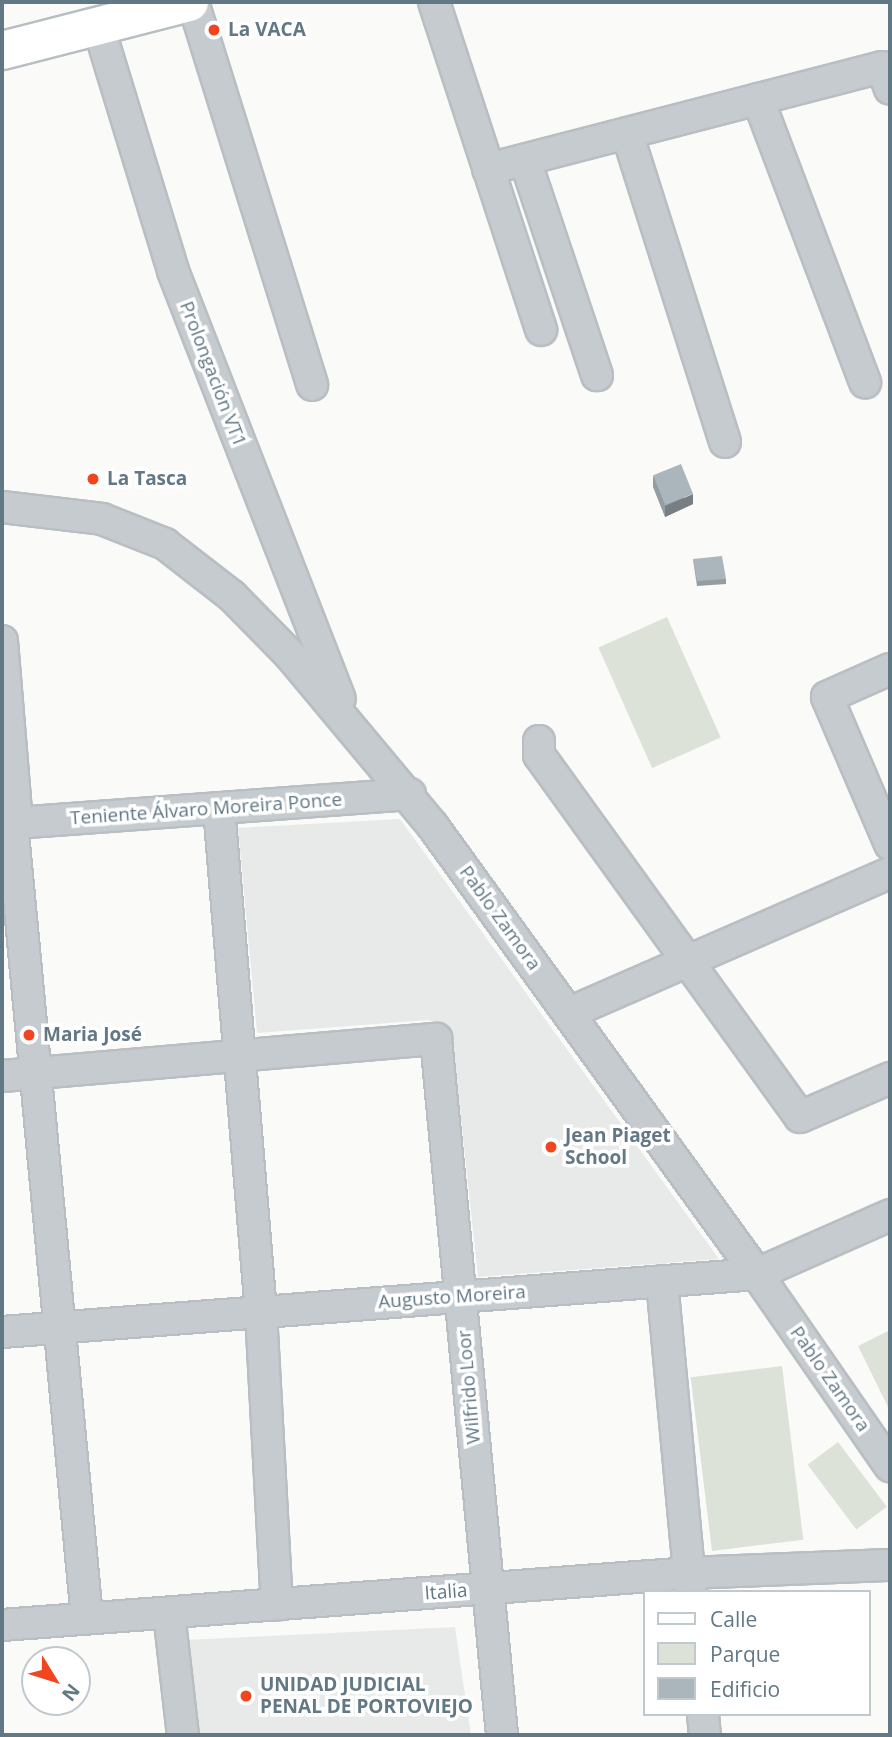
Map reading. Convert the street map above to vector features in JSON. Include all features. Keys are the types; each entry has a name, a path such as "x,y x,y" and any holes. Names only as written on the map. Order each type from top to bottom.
{"main road":[{"path":"2,50 114,15 191,2"}],"street":[{"path":"191,2 312,385"},
{"path":"434,2 541,330"},
{"name":"Prolongación VT1","path":"114,15 173,271 347,718"},
{"path":"488,169 882,67 890,89"},
{"path":"758,99 865,382"},
{"path":"627,134 725,442"},
{"path":"525,160 597,375"},
{"name":"Pablo Zamora","path":"2,507 103,519 174,550 262,625 347,718 410,794 757,1274 890,1466"},
{"path":"2,641 10,823 87,1618"},
{"path":"890,669 827,697 890,844"},
{"path":"539,741 539,755 800,1117 890,1078"},
{"name":"Teniente Álvaro Moreira Ponce","path":"10,823 410,794"},
{"path":"219,808 237,1057 261,1312 277,1605"},
{"path":"569,1013 890,873"},
{"name":"Wilfrido Loor","path":"237,1057 436,1039 502,1735"},
{"path":"2,1076 237,1057"},
{"name":"Augusto Moreira","path":"2,1332 757,1274 890,1215"},
{"path":"663,1281 690,1583"},
{"name":"Italia","path":"2,1625 489,1588 690,1583 890,1565"},
{"path":"169,1613 183,1735"},
{"path":"703,1716 705,1735"}],"shaded area":[{"name":"Jean Piaget School","path":"400,819 719,1259 478,1277 452,1035 447,1027 428,1020 257,1033 238,828"},
{"path":"455,1627 471,1735 173,1735 165,1641"}],"green space":[{"path":"667,617 721,738 652,768 598,648"},
{"path":"890,1330 890,1411 858,1346"},
{"path":"782,1366 803,1540 712,1551 691,1377"},
{"path":"838,1442 887,1507 856,1530 808,1465"}],"building":[{"path":"681,464 693,494 665,505 653,475"},
{"path":"722,556 726,579 697,581 693,559"}],"place":[{"name":"La VACA","path":"214,30"},
{"name":"La Tasca","path":"93,479"},
{"name":"Maria José","path":"29,1035"},
{"name":"Jean Piaget School","path":"551,1147"},
{"name":"UNIDAD JUDICIAL PENAL DE PORTOVIEJO","path":"246,1696"}]}
